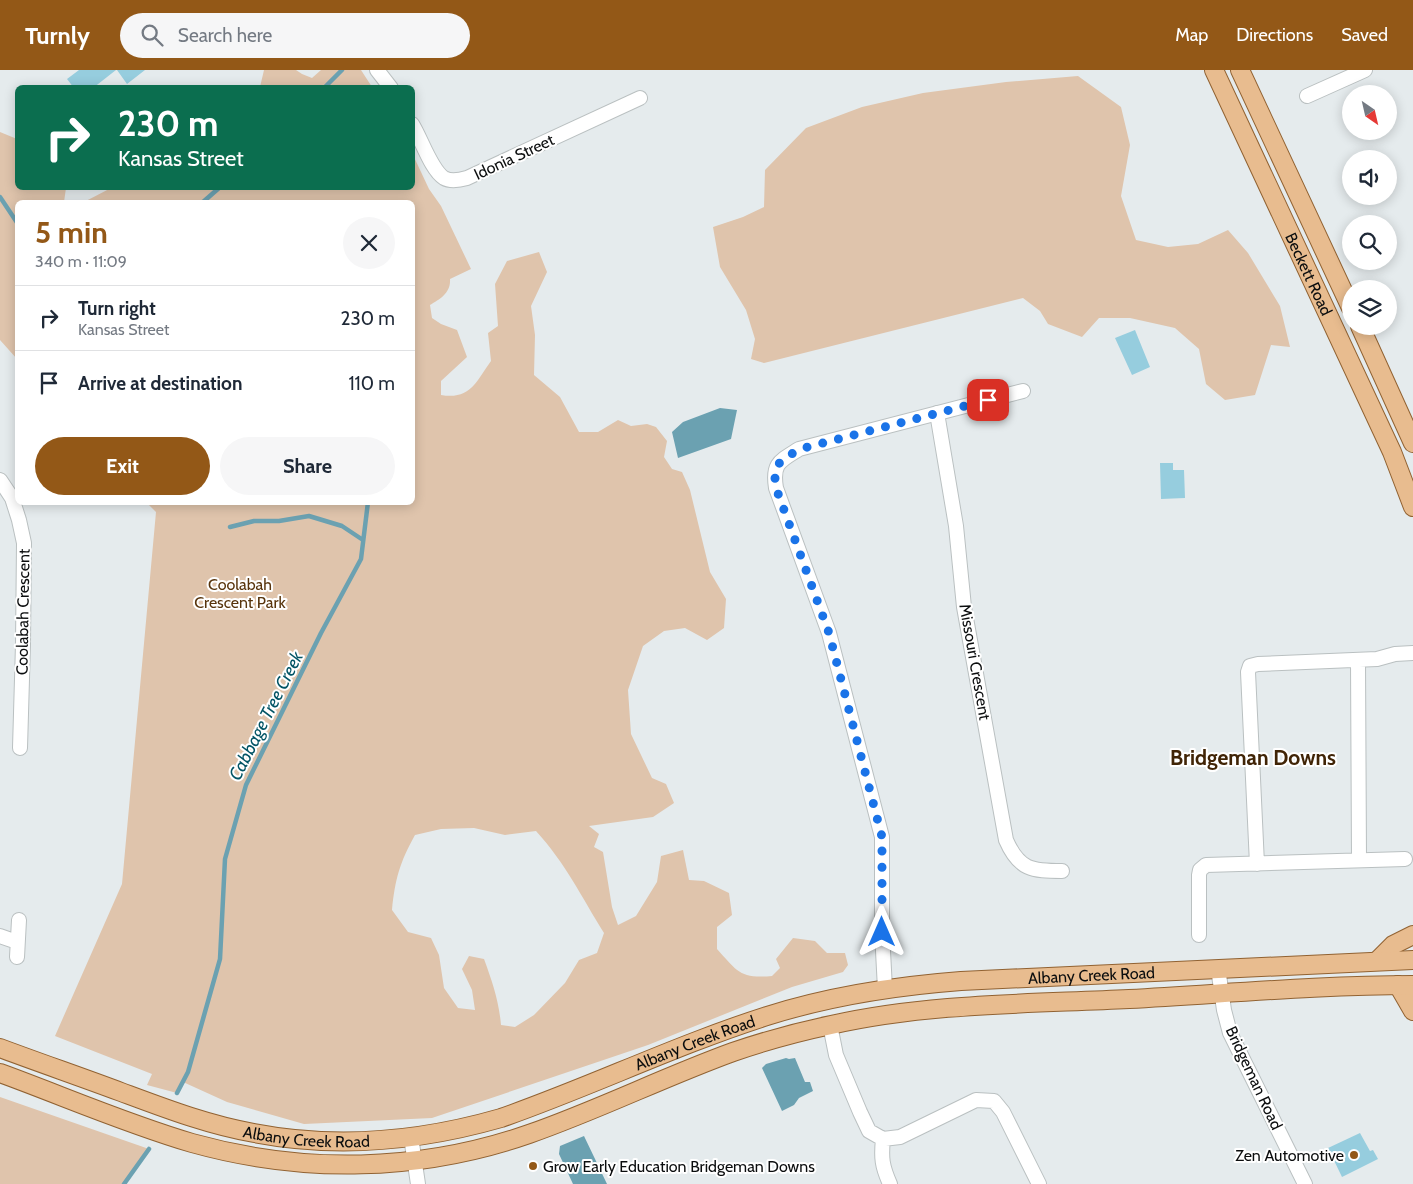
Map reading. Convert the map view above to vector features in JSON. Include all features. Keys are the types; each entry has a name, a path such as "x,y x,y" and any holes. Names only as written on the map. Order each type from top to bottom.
{"main road":[{"name":"Beckett Road","path":"1214,70 1389,444 1413,507"},
{"name":"Beckett Road","path":"1240,70 1342,289"},
{"path":"1364,335 1413,443"},
{"path":"1377,961 1392,944 1413,935"},
{"name":"Albany Creek Road","path":"0,1048 187,1116 253,1133 294,1139 359,1142 411,1137 469,1127 508,1116 707,1037 769,1016 832,999 885,989 961,981 1413,960"},
{"path":"1406,985 1413,1011"},
{"name":"Albany Creek Road","path":"0,1073 160,1132 190,1142 239,1154 289,1162 339,1165 414,1161 456,1154 508,1141 762,1043 830,1025 889,1014 943,1008 1406,985"}],"street":[{"path":"377,70 389,85"},
{"path":"1307,96 1365,70"},
{"name":"Idonia Street","path":"415,130 436,169 445,178 456,181 467,178 640,98"},
{"path":"885,989 882,932 882,837 829,633 776,488 774,474 780,460 800,449 1023,391"},
{"name":"Missouri Crescent","path":"937,413 956,526 964,607 1006,840 1012,854 1030,869 1039,871 1062,870"},
{"name":"Coolabah Crescent","path":"0,480 12,498 24,544 20,748"},
{"path":"1257,864 1248,669 1250,666 1258,664 1381,659 1395,654 1413,653"},
{"path":"1358,660 1359,860"},
{"path":"1199,935 1199,875 1202,868 1206,865 1405,859"},
{"path":"17,957 19,920"},
{"path":"0,936 17,942"},
{"name":"Bridgeman Road","path":"1218,968 1221,994 1230,1033 1305,1184"},
{"path":"830,1025 836,1054 869,1131 883,1139 900,1137 976,1100 994,1101 1003,1112 1038,1184"},
{"path":"411,1137 418,1184"},
{"path":"883,1139 881,1158 883,1169 890,1184"}],"green space":[{"path":"264,70 296,70 312,78 321,70 361,70 371,85 260,85"},
{"path":"1078,76 1121,107 1130,145 1121,196 1136,240 1168,247 1198,244 1228,230 1248,253 1280,306 1290,347 1271,345 1255,395 1225,400 1206,384 1199,349 1175,328 1130,318 1099,318 1082,337 1048,324 1040,311 1023,298 764,363 751,359 755,339 746,310 720,267 713,227 743,217 764,207 765,170 806,128 862,107 923,93 1006,82"},
{"path":"0,132 15,138 15,190 66,190 64,200 15,200 15,357 0,340"},
{"name":"Coolabah Crescent Park","path":"415,159 429,189 441,206 471,269 450,279 447,292 430,305 432,318 441,324 457,330 467,357 441,381 441,395 451,396 466,392 481,376 491,361 488,333 498,326 495,284 507,261 539,252 547,272 531,306 535,335 534,375 560,397 579,432 598,432 618,420 631,426 647,424 656,427 667,441 664,457 672,469 682,472 690,490 710,572 726,599 724,628 707,640 685,628 664,631 643,646 628,690 631,734 652,778 666,784 674,803 653,817 589,826 599,834 594,847 603,852 612,907 618,925 636,916 657,882 661,856 683,850 689,880 704,881 729,893 732,915 717,927 717,949 740,972 746,975 761,977 772,976 780,968 776,959 793,938 815,941 827,953 845,953 848,965 843,972 792,987 648,1045 432,1118 304,1124 227,1102 183,1082 177,1093 147,1085 152,1074 55,1036 122,884 156,512 149,505 415,505 415,200 88,200 107,190 415,190","holes":["474,828 505,835 536,831 565,868 604,933 597,953 579,960 565,983 534,1015 515,1027 501,1025 497,999 484,959 469,956 462,969 472,990 475,1010 458,1008 444,988 439,955 431,938 408,932 392,910 395,889 399,871 415,835 441,829"]},
{"path":"0,1097 149,1149 124,1184 0,1184"}],"water":[{"path":"720,408 737,410 731,439 678,458 672,432 683,422"},
{"path":"786,1058 795,1058 805,1082 810,1082 813,1091 799,1098 794,1105 782,1111 762,1068 766,1064"},
{"path":"584,1136 607,1184 573,1184 559,1154 560,1146"}],"building":[{"path":"79,70 116,70 97,85 72,85 67,79"},
{"path":"117,70 145,70 127,84"},
{"path":"1135,330 1150,367 1132,375 1115,338"},
{"path":"1160,463 1173,463 1173,470 1184,470 1185,498 1161,499"},
{"name":"Zen Automotive","path":"1360,1133 1370,1151 1373,1150 1378,1159 1342,1177 1328,1148"}],"waterway":[{"path":"327,85 342,70"},
{"path":"205,200 217,190"},
{"name":"Cabbage Tree Creek","path":"0,197 15,220"},
{"name":"Cabbage Tree Creek","path":"177,1093 188,1072 220,959 225,859 246,785 321,633 361,559 368,505"},
{"path":"230,527 254,521 279,521 309,516 342,526 363,540"},
{"name":"Cabbage Tree Creek","path":"124,1184 149,1149"}],"place":[{"name":"Zen Automotive","path":"1354,1155"},
{"name":"Grow Early Education Bridgeman Downs","path":"533,1166"}],"district":[{"name":"Bridgeman Downs","path":"1253,757"}],"route":[{"path":"882,932 882,837 829,633 776,488 774,474 780,460 800,449 988,400"}]}
